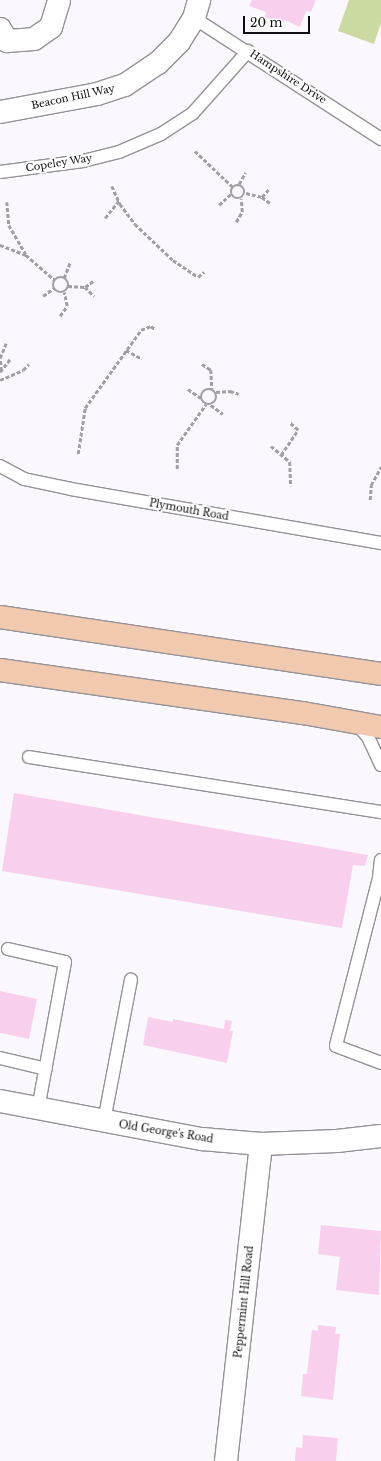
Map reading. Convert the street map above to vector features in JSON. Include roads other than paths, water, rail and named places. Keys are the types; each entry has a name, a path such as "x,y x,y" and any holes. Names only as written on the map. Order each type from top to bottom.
{"highway":[{"path":"0,617 381,674"},
{"path":"0,670 303,712 381,727"}],"street":[{"path":"0,30 7,41 34,39 52,27 59,0"},
{"name":"Beacon Hill Way","path":"0,112 97,94 126,85 158,63 179,42 197,9"},
{"name":"Old George's Road","path":"0,1101 104,1122 202,1139 261,1144 337,1141 381,1136"},
{"name":"Peppermint Hill Road","path":"226,1461 261,1144"}],"lane":[{"name":"Hampshire Drive","path":"197,9 248,51 381,139"},
{"name":"Copeley Way","path":"0,172 83,161 119,152 161,134 193,113 248,51"},
{"name":"Plymouth Road","path":"0,466 24,479 71,489 381,543"},
{"path":"356,723 368,737 381,765"},
{"path":"29,757 381,812"},
{"path":"381,860 380,879 336,1046 381,1063"},
{"path":"8,949 65,962 38,1109"},
{"path":"104,1122 131,980"},
{"path":"0,1058 46,1069"}]}
